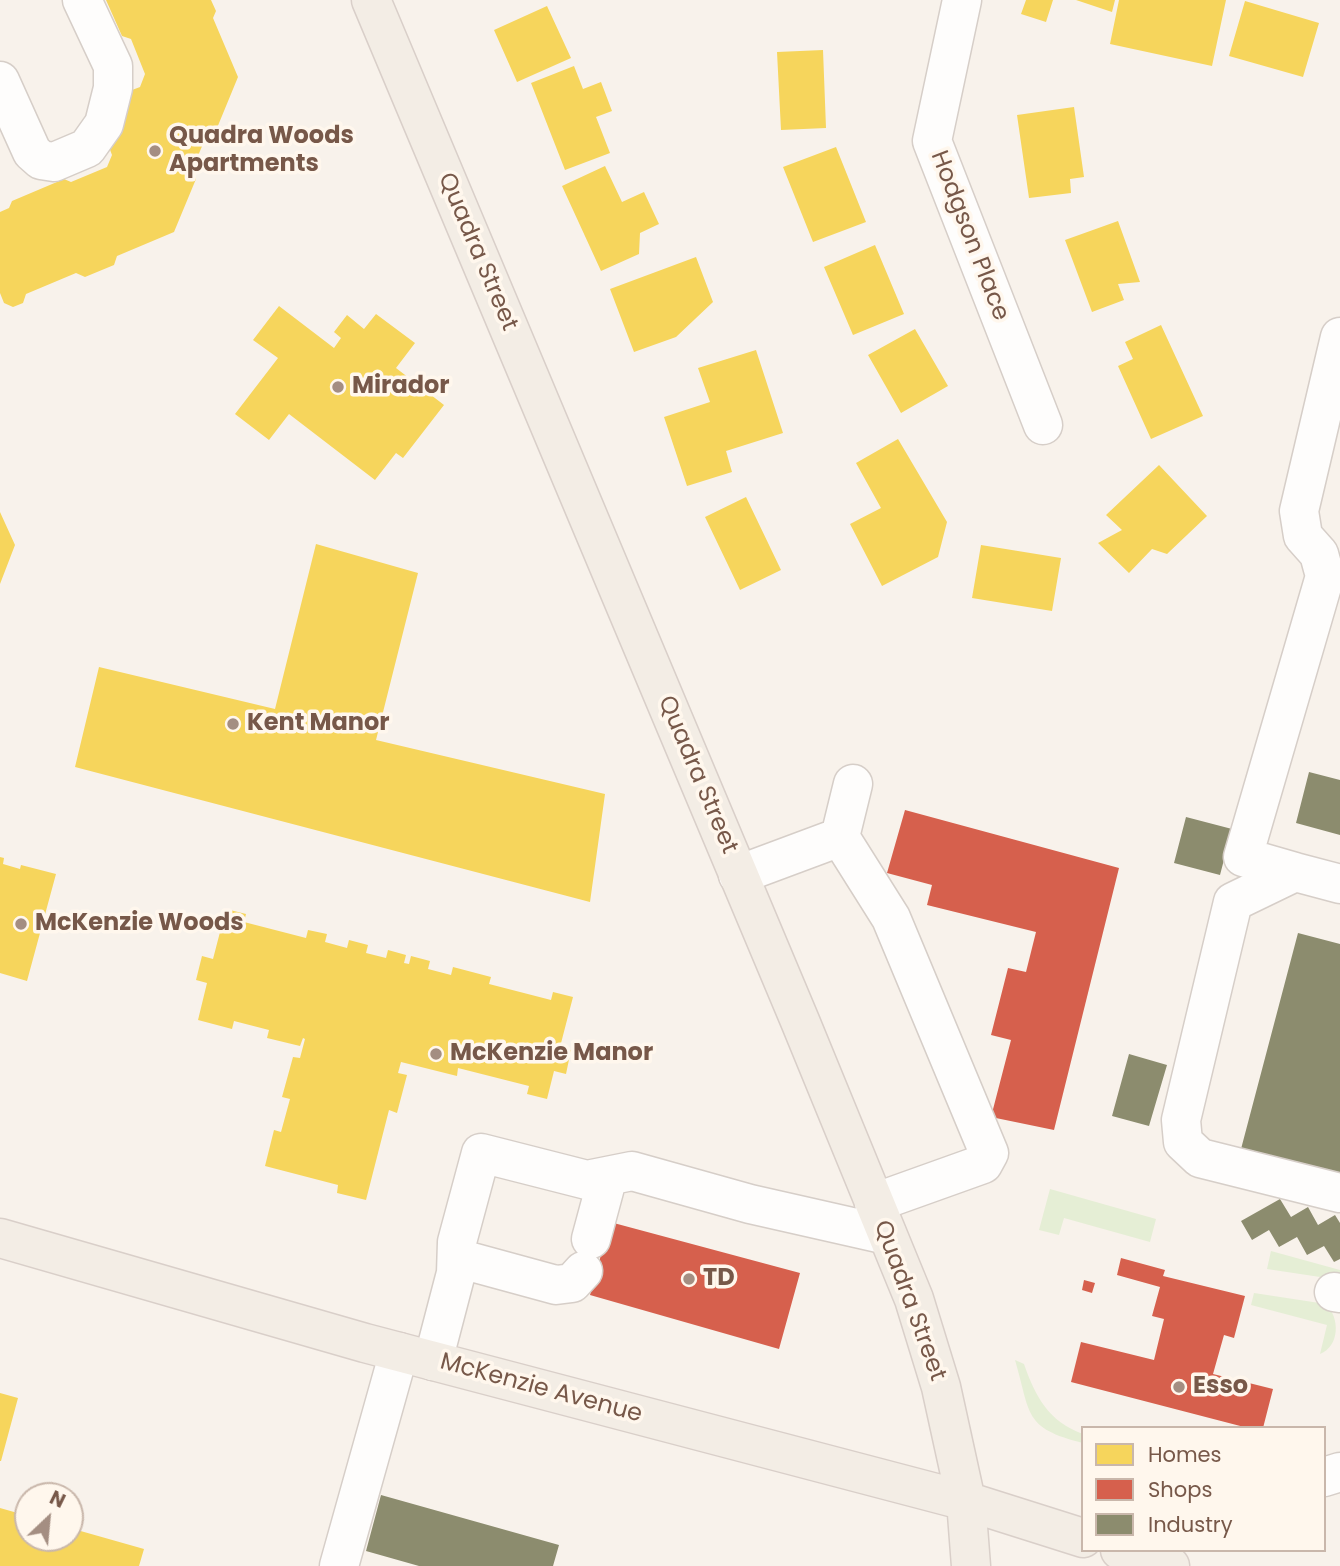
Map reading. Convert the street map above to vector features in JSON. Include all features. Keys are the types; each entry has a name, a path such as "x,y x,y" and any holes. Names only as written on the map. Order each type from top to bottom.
{"main road":[{"name":"Quadra Street","path":"371,0 881,1219 930,1349 966,1501 971,1566"},
{"name":"McKenzie Avenue","path":"0,1238 416,1357 966,1501 1081,1537"},
{"path":"1126,1552 1170,1566"}],"street":[{"path":"1,85 32,152 41,160 54,162 87,148 104,124 113,88 113,66 82,0"},
{"name":"Hodgson Place","path":"962,0 932,141 1043,425"},
{"path":"1340,337 1299,511 1303,536 1319,554 1325,576 1243,857 1340,884"},
{"path":"339,1566 416,1357 456,1273 457,1242 481,1153 587,1180 632,1171 750,1204 881,1219 983,1164 989,1153 891,918 840,837 853,784"},
{"path":"738,874 840,837"},
{"path":"1295,872 1233,902 1181,1120 1183,1142 1200,1158 1340,1194"},
{"path":"457,1258 555,1285 572,1283 587,1255 608,1176"}],"green space":[{"path":"1050,1189 1156,1219 1150,1242 1064,1218 1059,1235 1039,1230"},
{"path":"1271,1251 1340,1270 1340,1280 1267,1269"},
{"path":"1254,1293 1326,1304 1336,1324 1331,1345 1320,1354 1327,1325 1251,1305"},
{"path":"1015,1360 1024,1364 1033,1387 1052,1415 1081,1433 1081,1442 1049,1431 1032,1416"}],"building: Homes":[{"name":"Quadra Woods Apartments","path":"106,0 211,0 216,11 213,18 238,77 217,128 208,132 192,170 196,179 174,232 117,256 114,265 85,277 76,273 26,294 23,303 13,307 4,303 0,293 0,212 9,208 12,201 64,179 71,182 107,167 112,155 109,147 132,90 140,87 145,74 131,39 122,36"},
{"path":"1026,0 1053,0 1046,22 1021,14"},
{"path":"1076,0 1115,0 1112,12"},
{"path":"1119,0 1226,0 1212,66 1110,44"},
{"path":"1245,1 1319,23 1303,77 1229,56"},
{"path":"547,6 571,58 517,82 494,30"},
{"path":"823,50 826,128 781,130 777,52"},
{"path":"574,66 583,89 601,82 612,111 596,117 610,153 565,170 531,83"},
{"path":"1074,107 1084,177 1070,179 1071,193 1029,198 1017,115"},
{"path":"836,147 866,222 813,242 783,167"},
{"path":"605,166 622,202 644,192 659,224 640,233 639,254 601,271 562,186"},
{"path":"1118,221 1140,282 1118,284 1124,300 1092,312 1065,240"},
{"path":"875,245 904,314 853,335 824,267"},
{"path":"696,257 713,302 676,337 634,352 610,289"},
{"name":"Mirador","path":"279,306 334,348 341,338 334,332 347,315 364,329 376,314 415,343 396,368 444,405 403,458 396,453 375,480 289,414 269,440 235,414 278,358 253,340"},
{"path":"1161,325 1203,416 1151,439 1118,366 1133,359 1125,342"},
{"path":"915,329 948,386 901,413 868,355"},
{"path":"756,350 783,433 726,451 732,472 687,486 664,417 710,402 698,368"},
{"path":"898,439 947,522 938,557 882,586 850,524 881,508 856,463"},
{"path":"1159,465 1207,516 1167,554 1152,549 1129,573 1098,543 1122,530 1106,515"},
{"path":"746,497 781,570 740,590 705,517"},
{"path":"0,512 15,545 0,584"},
{"name":"Kent Manor","path":"316,544 418,573 376,740 605,794 590,902 75,767 99,667 275,709"},
{"path":"981,545 1061,558 1052,611 972,598"},
{"name":"McKenzie Woods","path":"0,857 4,858 3,864 20,869 21,865 56,874 27,981 0,973"},
{"name":"McKenzie Manor","path":"226,909 246,914 244,922 306,938 308,930 327,934 325,942 347,948 349,940 368,945 366,953 386,958 388,950 406,955 404,963 409,964 411,956 430,961 428,969 451,975 453,967 491,977 489,984 551,1000 553,992 573,997 560,1047 571,1050 566,1074 554,1071 547,1099 527,1094 529,1086 458,1068 457,1076 401,1062 398,1073 407,1075 397,1113 389,1110 366,1200 337,1193 338,1185 265,1166 274,1130 281,1132 290,1099 282,1097 293,1057 300,1058 305,1039 303,1038 300,1046 267,1038 269,1030 234,1021 232,1029 198,1020 207,983 196,980 202,956 213,959"},
{"path":"0,1393 18,1398 1,1461 0,1461"},
{"path":"0,1508 14,1512 14,1552 84,1552 84,1532 144,1549 139,1566 0,1566"}],"building: Shops":[{"path":"905,810 1119,868 1054,1130 991,1117 1011,1040 991,1035 1008,968 1026,972 1036,932 927,905 932,885 887,873"},
{"path":"610,1222 800,1273 779,1349 590,1295"},
{"path":"1121,1258 1165,1270 1163,1276 1245,1296 1234,1338 1224,1335 1213,1374 1273,1389 1264,1426 1240,1426 1071,1382 1081,1342 1154,1360 1164,1319 1152,1316 1160,1287 1117,1275"},
{"path":"1084,1280 1095,1283 1092,1293 1082,1290"}],"building: Industry":[{"path":"1309,772 1340,780 1340,835 1296,823"},
{"path":"1186,817 1232,829 1220,875 1174,863"},
{"path":"1298,933 1340,944 1340,1176 1241,1149"},
{"path":"1129,1054 1167,1065 1149,1126 1112,1116"},
{"path":"1280,1199 1291,1217 1308,1207 1318,1225 1335,1215 1340,1223 1340,1259 1334,1262 1324,1246 1307,1255 1297,1237 1279,1247 1269,1230 1252,1240 1241,1221"},
{"path":"381,1495 559,1545 553,1566 419,1566 366,1551"}],"place":[{"name":"Quadra Woods Apartments","path":"155,151"},
{"name":"Mirador","path":"338,387"},
{"name":"Kent Manor","path":"233,724"},
{"name":"McKenzie Woods","path":"21,924"},
{"name":"McKenzie Manor","path":"436,1054"},
{"name":"TD","path":"689,1279"},
{"name":"Esso","path":"1179,1387"}]}
